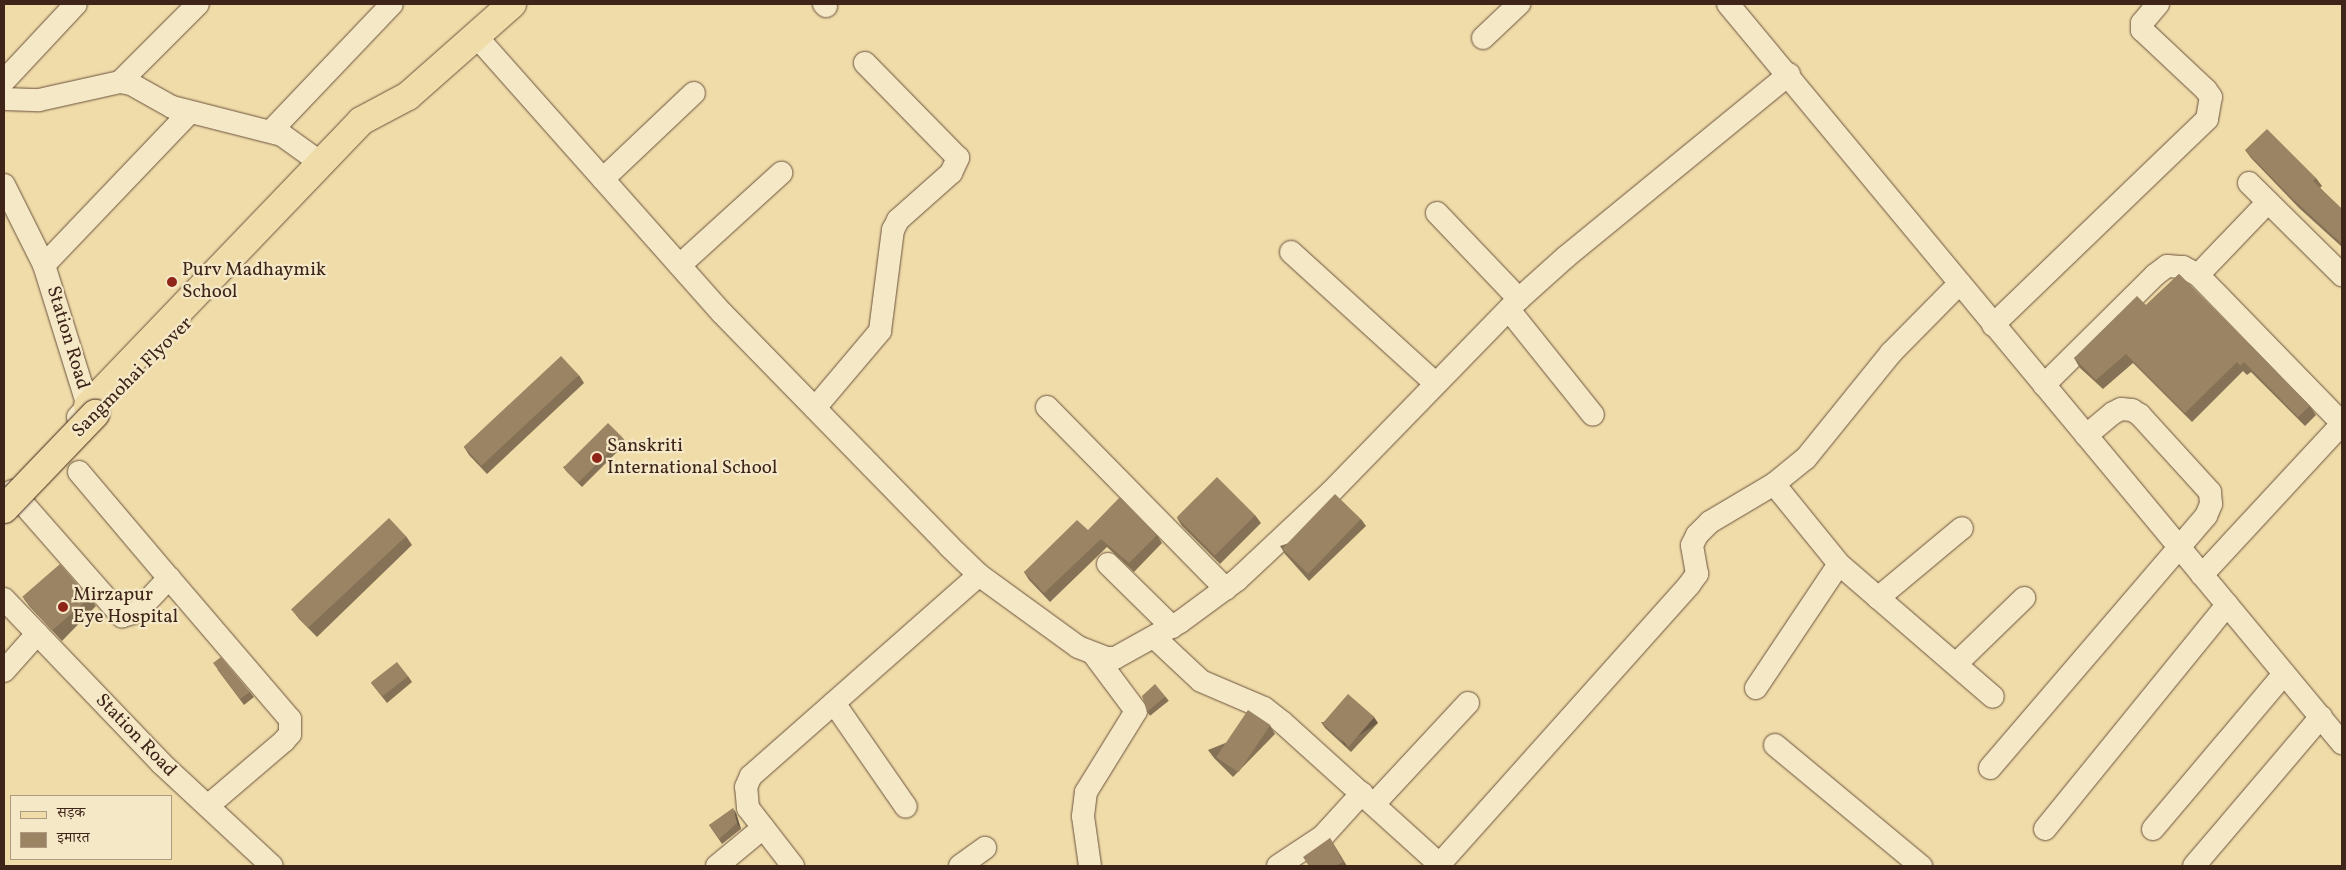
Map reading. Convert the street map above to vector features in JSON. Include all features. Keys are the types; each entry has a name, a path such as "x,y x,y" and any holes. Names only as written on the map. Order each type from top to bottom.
{"main road":[{"path":"92,410 361,121 408,96 512,4"},
{"name":"Sangmohai Flyover","path":"6,500 92,410 242,270 375,134 408,96"}],"street":[{"path":"4,81 76,4"},
{"path":"120,82 198,4"},
{"path":"271,131 392,4"},
{"path":"1483,38 1520,4"},
{"path":"1993,325 2207,119 2211,98 2206,90 2142,30 2142,23 2158,4"},
{"path":"1735,6 1959,284 2342,743"},
{"path":"476,36 680,265 815,408 979,574 1095,656 1136,711 1086,792 1083,816 1090,866"},
{"path":"815,408 880,331 890,240 895,225 951,173 958,158 865,63"},
{"path":"1095,656 1115,658 1163,632 1226,590 1331,492 1435,383 1566,256 1789,74"},
{"path":"4,99 39,100 120,82 131,84 172,107 271,131 293,140 321,163"},
{"path":"603,179 694,93"},
{"path":"44,265 190,112"},
{"path":"680,265 781,173"},
{"path":"2249,183 2342,275"},
{"name":"Station Road","path":"4,185 44,265 92,410"},
{"path":"2198,275 2268,202"},
{"path":"1437,213 1514,305 1593,415"},
{"path":"1292,252 1435,383"},
{"path":"2044,385 2167,266 2184,268 2198,275 2342,423 2202,575"},
{"path":"1108,564 1201,681 1268,710 1368,799 1438,865 1690,585 1697,574 1692,545 1697,535 1710,522 1774,484 1823,441 1875,372 1959,284"},
{"path":"1047,407 1226,590"},
{"path":"1990,768 2206,516 2211,504 2210,492 2140,414 2132,410 2121,409 2113,413 2086,436"},
{"path":"79,472 290,719 292,726 284,741 208,806"},
{"path":"1774,484 1839,564 1993,697"},
{"path":"6,500 122,616 137,612 169,578"},
{"path":"1878,598 1962,528"},
{"path":"1756,688 1839,564"},
{"path":"793,866 748,808 745,797 751,776 979,574"},
{"path":"1956,664 2024,598"},
{"name":"Station Road","path":"4,599 161,763 272,866"},
{"path":"2045,829 2227,605"},
{"path":"4,671 37,634"},
{"path":"2153,829 2284,674"},
{"path":"834,703 906,807"},
{"path":"1278,866 1323,836 1368,799 1468,703"},
{"path":"2194,866 2321,717"},
{"path":"1775,745 1921,866"},
{"path":"717,866 763,828"},
{"path":"960,866 985,848"}],"building":[{"path":"2267,129 2316,178 2313,181 2342,209 2342,244 2294,200 2245,150"},
{"path":"2179,274 2310,406 2298,417 2244,362 2240,366 2237,362 2185,413 2126,354 2096,380 2074,358 2137,296 2146,305"},
{"path":"561,356 579,375 481,466 464,447"},
{"name":"Sanskriti International School","path":"608,423 623,438 578,482 563,468"},
{"path":"1217,477 1255,515 1215,555 1177,517"},
{"path":"1335,494 1361,519 1308,574 1282,549"},
{"path":"1120,497 1157,535 1129,563 1101,539 1044,593 1024,572 1077,520 1088,530"},
{"path":"389,518 406,536 308,628 291,609"},
{"name":"Mirzapur Eye Hospital","path":"60,564 90,598 52,631 22,597"},
{"path":"221,657 250,692 240,699 213,663"},
{"path":"397,662 408,676 382,697 371,682"},
{"path":"1155,684 1165,696 1147,712 1142,696"},
{"path":"1348,694 1374,717 1349,746 1322,723"},
{"path":"1248,710 1270,725 1239,772 1216,757"},
{"path":"733,808 737,823 719,839 709,825"},
{"path":"1330,838 1343,862 1335,866 1309,866 1303,857"}],"place":[{"name":"Purv Madhaymik School","path":"172,282"},
{"name":"Sanskriti International School","path":"597,458"},
{"name":"Mirzapur Eye Hospital","path":"63,607"}]}
